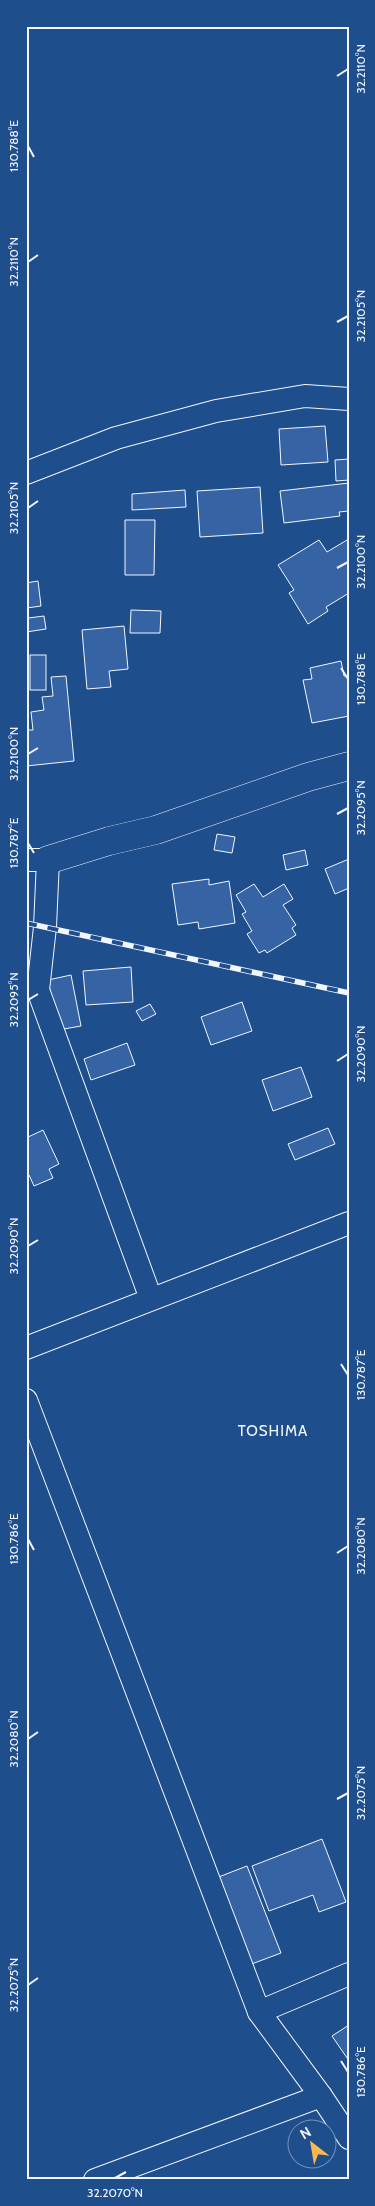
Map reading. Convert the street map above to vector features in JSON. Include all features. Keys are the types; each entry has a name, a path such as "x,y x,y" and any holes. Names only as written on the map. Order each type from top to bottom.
{"street":[{"path":"26,473 116,438 216,411 305,396 349,398"},
{"path":"151,1300 32,991 45,927 37,860 156,830 308,777 349,766"},
{"path":"26,1348 349,1223"},
{"path":"26,1400 259,2012 321,2096 349,2138"},
{"path":"259,2012 349,1974"},
{"path":"95,2180 321,2096"}],"building":[{"path":"325,426 328,462 281,465 279,429"},
{"path":"349,459 349,480 336,481 335,460"},
{"path":"349,483 349,511 339,512 340,516 284,523 280,491"},
{"path":"260,487 263,533 200,537 197,491"},
{"path":"185,490 186,507 132,510 132,494"},
{"path":"125,520 155,520 154,575 125,575"},
{"path":"319,540 327,552 347,540 349,543 349,593 326,607 328,611 308,624 289,593 294,590 278,565"},
{"path":"38,581 41,606 27,608 28,618 44,616 46,629 26,632 26,583"},
{"path":"131,610 161,611 160,633 130,633"},
{"path":"124,626 128,669 109,671 111,687 87,689 82,630"},
{"path":"30,655 46,655 46,690 30,690"},
{"path":"341,661 344,676 349,676 349,716 312,723 303,680 312,679 310,668"},
{"path":"66,676 74,761 26,766 26,730 33,730 31,712 44,710 42,697 53,696 51,677"},
{"path":"217,834 235,837 232,853 214,850"},
{"path":"305,850 308,865 286,870 283,855"},
{"path":"349,859 349,888 335,894 325,869"},
{"path":"209,879 209,885 229,881 235,923 199,929 198,922 178,925 172,884"},
{"path":"254,884 263,897 284,884 293,899 283,905 296,925 292,928 296,935 267,953 265,950 259,953 247,934 252,931 242,914 246,912 236,895"},
{"path":"131,967 133,1002 86,1005 83,971"},
{"path":"71,975 81,1026 58,1030 48,980"},
{"path":"242,1002 252,1031 211,1045 201,1017"},
{"path":"150,1004 156,1014 142,1021 136,1011"},
{"path":"127,1043 135,1065 91,1080 84,1059"},
{"path":"301,1067 312,1097 273,1111 262,1080"},
{"path":"328,1128 335,1144 295,1160 288,1144"},
{"path":"43,1130 59,1164 49,1169 53,1178 34,1186 29,1175 26,1177 26,1138"},
{"path":"322,1839 346,1902 319,1912 313,1895 269,1911 252,1866"},
{"path":"247,1866 281,1953 249,1965 216,1878"},
{"path":"349,2025 349,2057 347,2058 332,2036"}],"railway":[{"path":"26,923 349,993"}],"district":[{"name":"TOSHIMA","path":"273,1431"}]}
